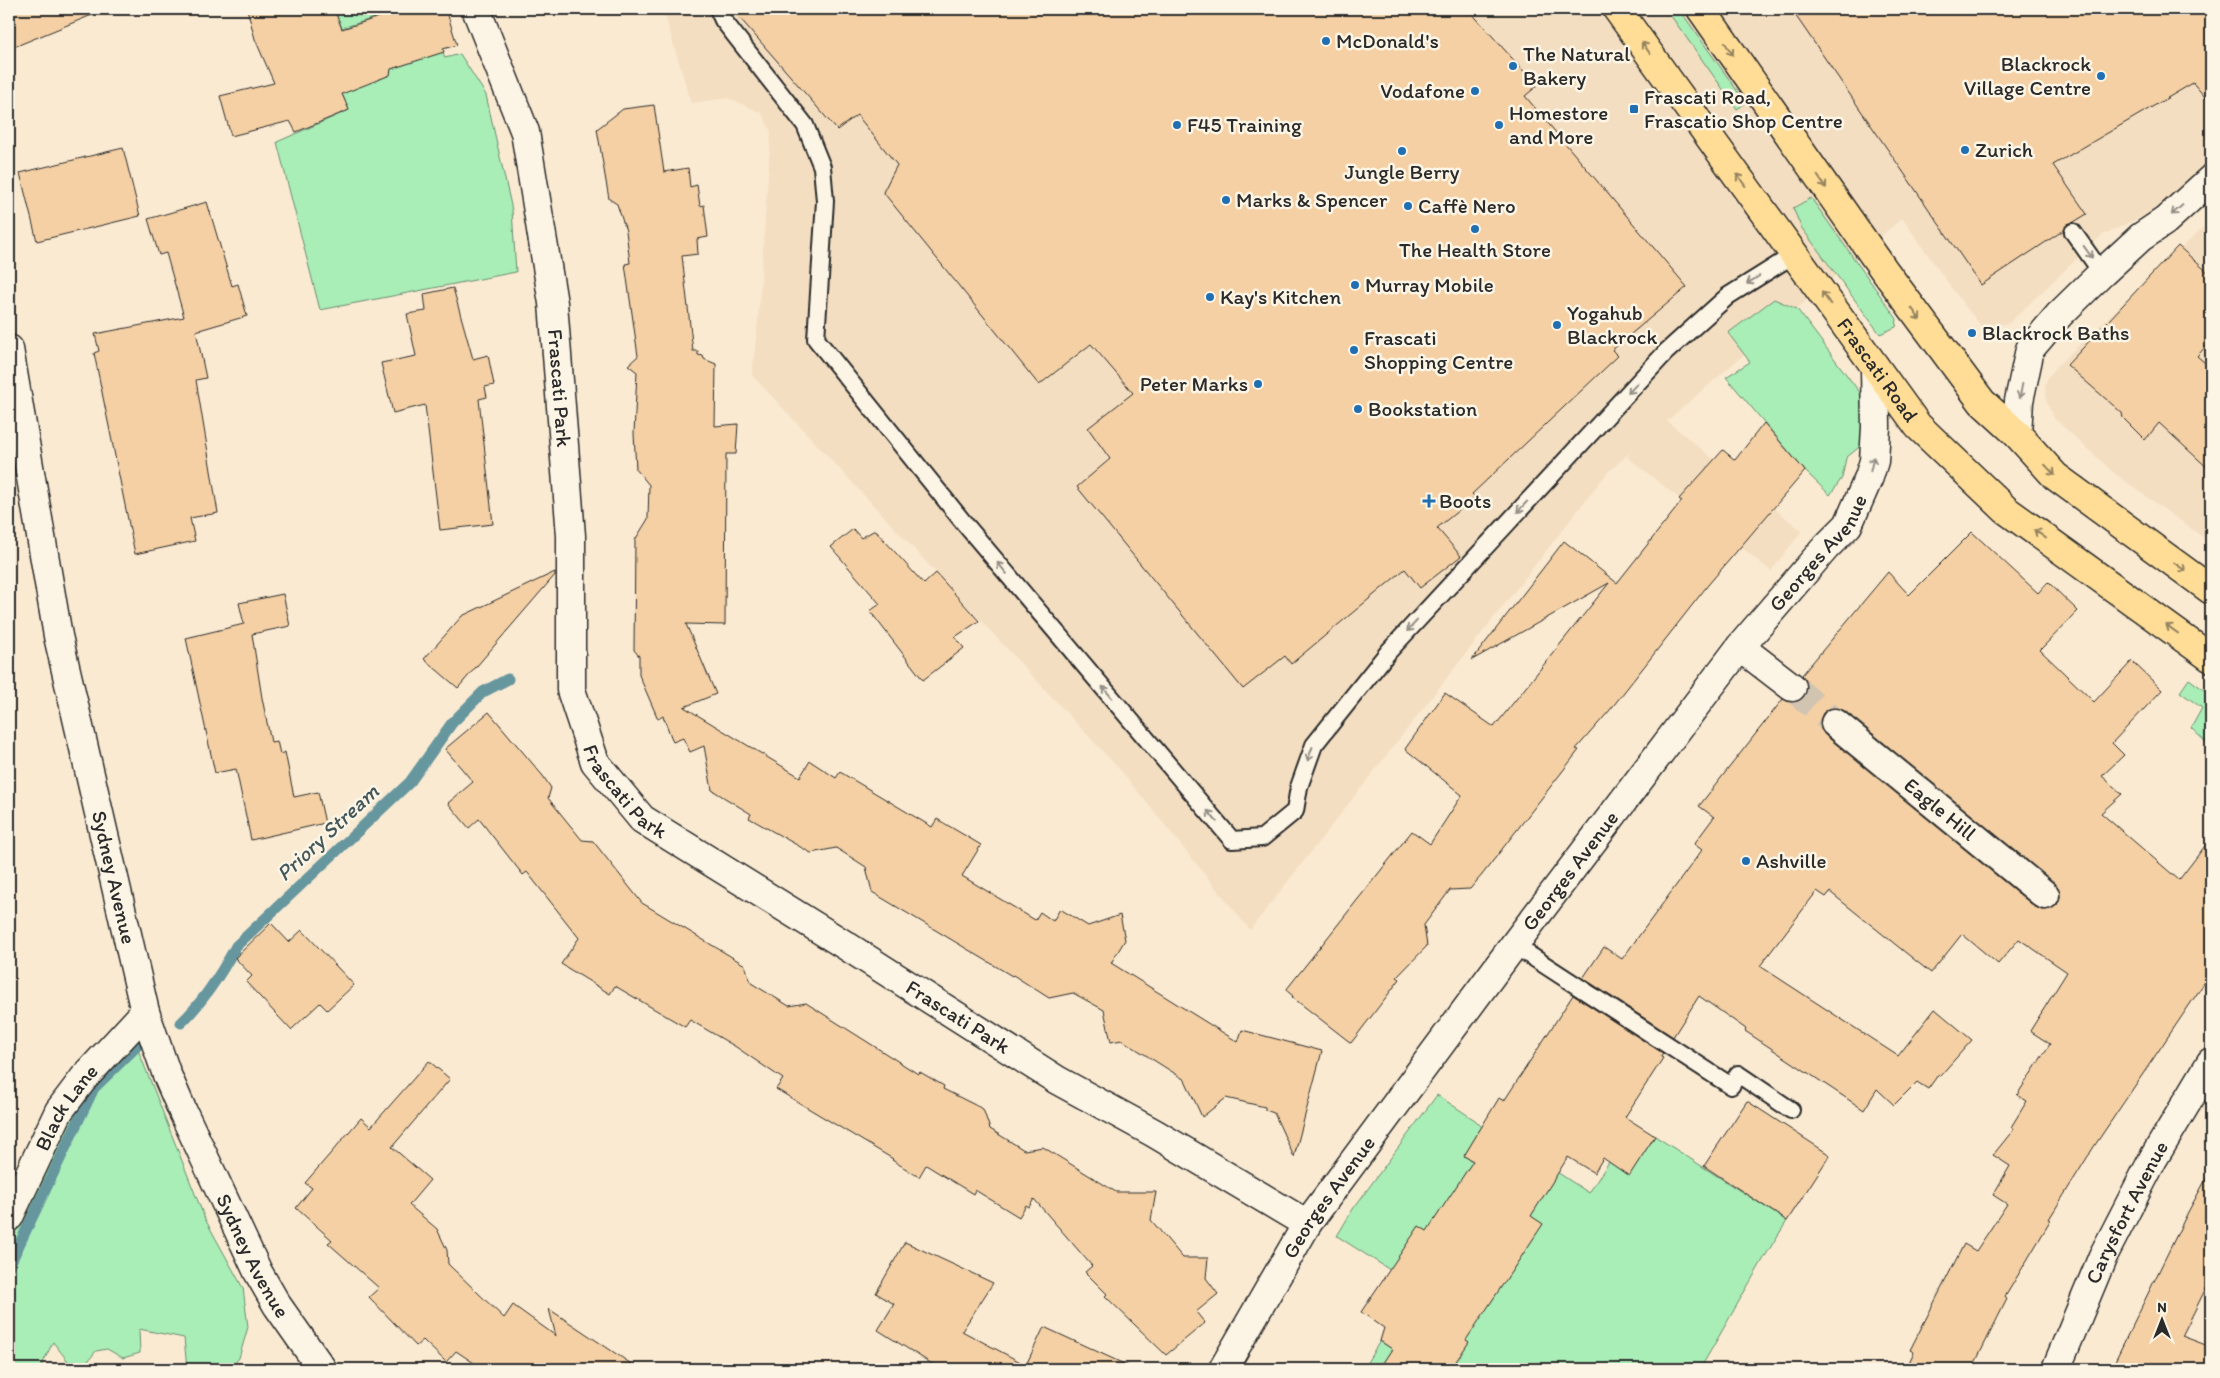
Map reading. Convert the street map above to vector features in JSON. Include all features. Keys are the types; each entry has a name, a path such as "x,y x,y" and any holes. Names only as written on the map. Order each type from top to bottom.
{"highway":[{"name":"Frascati Road","path":"1617,9 1918,426 2006,510 2211,658"},
{"path":"1701,9 1873,254 1982,402 2017,434 2055,476 2211,590"}],"street":[{"name":"Frascati Park","path":"476,9 525,132 553,303 571,536 571,690 595,762 642,819 838,940 1057,1080 1154,1133 1307,1224"},
{"path":"2017,434 2018,401 2030,349 2060,315 2102,273 2141,237 2165,221 2211,179"},
{"name":"Sydney Avenue","path":"9,349 58,636 145,1012 167,1075 183,1112 258,1272 277,1305 322,1369"},
{"name":"Georges Avenue","path":"1223,1369 1307,1224 1514,945 1740,647 1826,547 1848,525 1874,461 1876,427 1874,367"},
{"path":"1740,647 1792,687"},
{"name":"Eagle Hill","path":"1835,723 2045,895"},
{"name":"Black Lane","path":"9,1217 59,1111 84,1078 145,1012"},
{"name":"Carysfort Avenue","path":"2056,1369 2108,1247 2153,1159 2211,1062"}],"lane":[{"path":"718,9 724,20 805,125 822,167 825,201 816,339 964,523 1232,840 1262,838 1295,811 1299,787 1314,745 1389,650 1666,352 1728,296 1794,254"},
{"path":"2073,232 2102,273"},
{"path":"1514,945 1731,1086 1738,1074 1791,1110"}],"shaded area":[{"path":"663,9 2211,9 2211,185 2102,235 2009,323 1987,327 1981,326 1955,293 1902,218 1667,421 1802,531 1771,571 1627,457 1632,451 1607,473 1250,930 1121,771 752,375 758,320 771,132 762,113 728,98 691,103"},
{"path":"2211,220 2211,543 2115,474 2054,418 2047,403 2045,387 2048,377 2057,366"}],"green space":[{"path":"334,9 404,9 342,28"},
{"path":"1666,9 1679,9 1746,103 1737,109"},
{"path":"443,52 445,58 460,54 486,95 512,210 516,272 320,310 277,142 349,110 340,89 372,76 378,80 389,75 391,69"},
{"path":"1811,198 1897,319 1896,327 1880,334 1801,227 1793,208"},
{"path":"1774,299 1797,309 1861,394 1864,409 1863,444 1846,458 1842,478 1830,495 1805,471 1726,377 1750,362 1728,333"},
{"path":"2189,679 2211,695 2211,747 2191,728 2202,708 2180,692"},
{"path":"133,1037 205,1219 243,1288 248,1327 239,1358 230,1369 187,1369 184,1338 139,1329 140,1353 123,1358 107,1349 96,1351 82,1369 74,1369 53,1342 40,1369 9,1369 9,1242 54,1136"},
{"path":"1437,1095 1475,1120 1482,1127 1464,1156 1540,1201 1557,1172 1589,1193 1609,1162 1629,1175 1655,1136 1787,1221 1700,1369 1451,1369 1468,1342 1437,1321 1446,1306 1337,1236 1353,1209"},
{"path":"1380,1341 1394,1350 1381,1366 1386,1369 1363,1369"}],"building":[{"path":"9,9 104,9 104,10 9,49"},
{"path":"247,9 334,9 342,29 404,9 446,9 457,45 443,49 444,52 391,69 390,75 342,94 349,110 296,132 290,121 231,136 220,96 274,83 255,39"},
{"name":"Frascati Shopping Centre","path":"732,9 1468,9 1537,86 1525,96 1687,287 1612,350 1618,356 1472,494 1475,497 1437,528 1461,556 1420,588 1405,569 1291,664 1285,656 1243,689 1077,487 1110,459 1088,428 1133,393 1091,344 1039,385 883,192 897,165 857,115 837,130"},
{"path":"1791,9 2211,9 2211,104 2193,83 2053,165 2087,214 2068,224 2064,230 1981,285"},
{"path":"654,105 664,172 688,168 690,187 697,185 700,206 704,205 708,237 697,239 698,254 682,256 693,351 698,351 698,355 716,364 715,426 738,424 736,454 726,454 725,625 686,624 716,694 684,707 800,777 810,761 836,778 840,772 932,827 937,819 981,845 962,876 1035,920 1040,912 1053,921 1060,909 1088,926 1120,915 1125,940 1111,963 1238,1042 1242,1030 1322,1051 1294,1157 1274,1113 1265,1110 1265,1107 1226,1098 1202,1117 1185,1080 1122,1040 1111,1042 1104,1010 1073,993 1049,998 872,892 866,867 836,848 811,853 749,818 751,814 712,790 704,746 690,752 683,738 673,742 663,716 658,719 639,675 639,656 634,650 635,540 648,519 649,485 636,469 634,434 637,372 628,365 638,356 625,264 630,263 626,231 617,204 609,199 597,129 623,109"},
{"path":"123,148 140,216 37,241 20,173"},
{"path":"207,202 232,286 238,284 247,316 196,331 206,378 196,380 218,513 190,518 195,541 135,554 94,353 99,351 95,334 184,317 166,253 159,255 148,219"},
{"path":"2178,246 2211,275 2211,341 2197,356 2211,368 2211,471 2159,423 2145,440 2123,418 2122,413 2067,365"},
{"path":"453,288 473,359 488,355 494,385 485,387 487,397 479,399 493,524 440,530 425,405 393,413 381,363 416,356 407,314 426,311 424,294"},
{"path":"1764,423 1805,471 1708,585 1610,710 1576,749 1579,750 1482,875 1470,889 1450,890 1424,925 1427,946 1397,977 1400,979 1351,1043 1292,997 1286,990 1412,831 1430,844 1462,795 1405,749 1445,693 1494,727 1609,583 1472,660 1564,541 1617,583 1682,501 1679,499 1723,450 1735,460"},
{"path":"853,529 861,538 875,530 924,584 936,573 979,621 955,637 964,648 923,680 870,611 880,604 831,547"},
{"path":"1972,532 2038,593 2048,582 2078,611 2040,650 2094,702 2132,661 2162,690 2112,743 2124,755 2102,776 2122,794 2101,813 2179,880 2211,838 2211,973 2095,1145 2049,1219 2051,1220 2005,1297 2007,1299 1972,1369 1906,1369 1914,1352 1910,1350 1964,1244 1976,1251 2007,1204 1993,1195 2010,1166 1993,1155 2014,1129 2011,1127 2027,1101 2017,1095 2050,1044 2030,1031 2067,972 2019,939 1998,964 1962,934 1931,973 1830,892 1826,897 1817,891 1760,966 1898,1056 1935,1009 1972,1040 1940,1076 1938,1075 1928,1089 1917,1082 1894,1105 1877,1089 1864,1110 1745,1031 1746,1029 1699,996 1673,1037 1583,978 1604,947 1622,959 1702,850 1694,844 1714,817 1699,806 1783,699 1797,702 1804,697 1807,682 1802,675 1888,572 1909,595","holes":["1830,708 1838,708 1845,711 2055,883 2059,889 2060,897 2057,905 2051,909 2043,910 2035,907 1825,735 1820,728 1820,720 1823,713"]},
{"path":"555,572 555,575 458,688 424,659 462,616"},
{"path":"283,594 290,626 252,634 262,698 271,742 277,741 280,754 285,752 294,797 318,792 325,823 251,840 236,769 215,773 186,638 244,624 239,603"},
{"path":"489,712 543,776 551,788 548,798 582,840 593,841 642,903 745,965 751,983 789,1006 806,1003 918,1074 920,1072 944,1086 943,1089 983,1109 990,1129 1024,1150 1043,1147 1116,1192 1156,1192 1151,1220 1183,1258 1208,1258 1206,1278 1218,1294 1196,1312 1205,1323 1166,1355 1105,1296 1107,1294 1085,1272 1092,1266 1034,1199 1029,1207 1026,1205 1019,1217 975,1190 973,1194 926,1165 919,1177 893,1159 776,1089 783,1079 736,1047 690,1020 685,1027 615,986 610,994 561,964 579,938 527,872 523,875 479,819 469,828 448,803 473,782 445,749"},
{"path":"271,923 289,942 302,930 354,985 327,1010 320,1003 291,1030 246,982 252,976 235,958"},
{"path":"1573,995 1663,1053 1661,1057 1663,1058 1625,1117 1655,1136 1629,1176 1603,1158 1594,1173 1568,1157 1531,1216 1543,1224 1466,1340 1469,1342 1451,1369 1379,1369 1392,1349 1380,1341 1384,1328 1361,1312 1419,1226 1427,1231 1473,1161 1464,1156 1499,1098 1504,1101"},
{"path":"429,1061 450,1079 392,1147 430,1180 409,1205 437,1229 447,1250 448,1264 504,1318 513,1305 556,1336 549,1309 639,1369 483,1369 456,1351 446,1362 423,1340 416,1346 369,1297 379,1288 328,1243 332,1240 296,1208 312,1188 305,1183 361,1118 371,1127"},
{"path":"1747,1101 1830,1155 1787,1221 1704,1166"},
{"path":"2211,1170 2211,1278 2182,1336 2211,1347 2211,1369 2111,1369 2188,1212"},
{"path":"905,1242 993,1283 962,1331 1026,1365 1044,1327 1135,1369 940,1369 878,1330 894,1304 876,1293"}],"waterway":[{"name":"Priory Stream","path":"181,1023 212,987 236,946 410,782 452,723 483,692 508,679"},
{"name":"Priory Stream","path":"9,1266 94,1088 137,1046"}],"tunnel":[{"path":"1792,687 1835,723"}],"place":[{"name":"McDonald's","path":"1326,41"},
{"name":"The Natural Bakery","path":"1513,66"},
{"name":"Blackrock Village Centre","path":"2101,76"},
{"name":"Vodafone","path":"1475,91"},
{"name":"Frascati Road, Frascatio Shop Centre","path":"1634,109"},
{"name":"F45 Training","path":"1177,125"},
{"name":"Homestore and More","path":"1499,125"},
{"name":"Zurich","path":"1965,150"},
{"name":"Jungle Berry","path":"1402,151"},
{"name":"Marks & Spencer","path":"1226,200"},
{"name":"Caffè Nero","path":"1408,206"},
{"name":"The Health Store","path":"1475,229"},
{"name":"Murray Mobile","path":"1355,285"},
{"name":"Kay's Kitchen","path":"1210,297"},
{"name":"Yogahub Blackrock","path":"1557,325"},
{"name":"Blackrock Baths","path":"1972,333"},
{"name":"Frascati Shopping Centre","path":"1354,350"},
{"name":"Peter Marks","path":"1258,384"},
{"name":"Bookstation","path":"1358,409"},
{"name":"Boots","path":"1429,501"},
{"name":"Ashville","path":"1746,861"}]}
